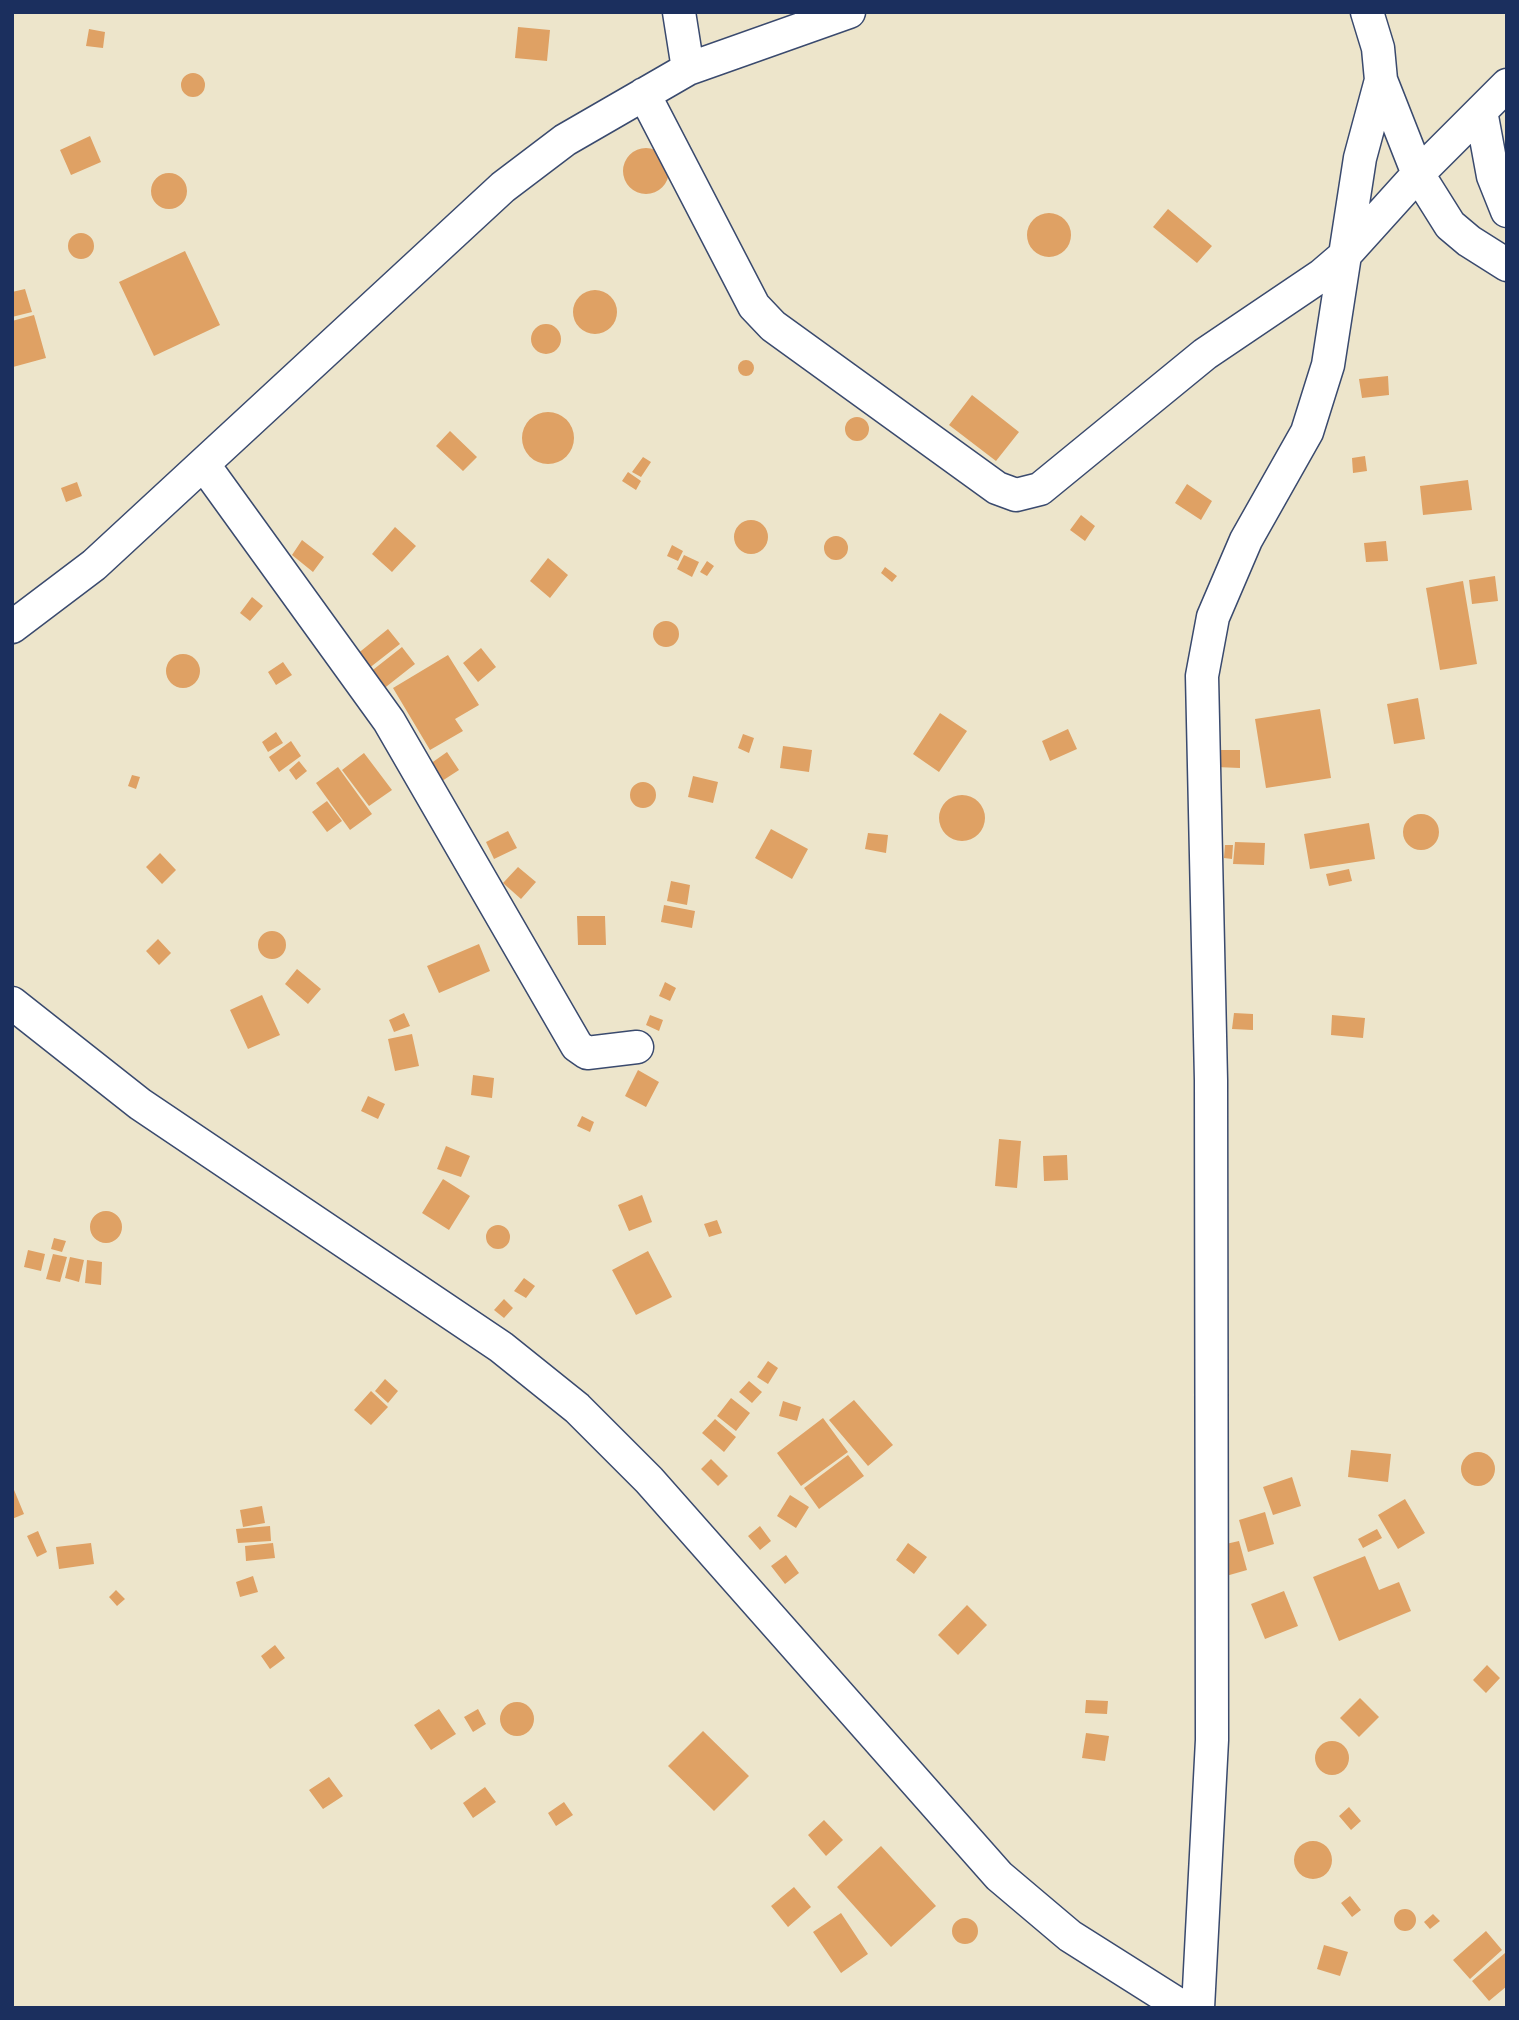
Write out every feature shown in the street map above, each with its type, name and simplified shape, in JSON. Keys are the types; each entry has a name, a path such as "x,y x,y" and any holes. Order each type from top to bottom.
{"street":[{"path":"679,12 688,69"},
{"path":"12,626 94,565 503,187 565,140 688,69 849,12"},
{"path":"1367,12 1378,48 1381,80 1418,174 1450,225 1469,241 1507,265"},
{"path":"1198,2008 1212,1740 1212,1080 1202,676 1213,617 1246,540 1307,432 1328,365 1360,158 1381,80"},
{"path":"644,94 754,306 773,326 997,488 1016,495 1040,489 1205,354 1322,275 1343,257 1418,174 1507,85"},
{"path":"1481,111 1493,176 1507,211"},
{"path":"204,465 389,721 577,1046 587,1053 637,1047"},
{"path":"12,1003 140,1104 501,1348 577,1408 649,1480 999,1876 1070,1936 1184,2008"}],"building":[{"path":"518,27 550,30 547,61 515,58"},
{"path":"89,29 105,32 103,48 86,46"},
{"path":"193,73 201,77 205,85 201,93 193,97 185,93 181,85 185,77"},
{"path":"90,136 101,162 71,175 60,150"},
{"path":"646,148 655,149 662,155 668,162 668,180 662,187 655,193 646,194 637,193 630,187 624,180 623,171 624,162 630,155 637,149"},
{"path":"169,173 181,179 187,191 181,203 169,209 157,203 151,191 157,179"},
{"path":"1168,209 1212,246 1197,263 1153,227"},
{"path":"1049,213 1064,220 1071,235 1064,250 1049,257 1034,250 1027,235 1034,220"},
{"path":"81,233 90,237 94,246 90,255 81,259 72,255 68,246 72,237"},
{"path":"185,251 220,325 154,356 119,282"},
{"path":"25,289 32,312 12,317 12,292"},
{"path":"595,290 611,296 617,312 611,328 595,334 579,328 573,312 579,296"},
{"path":"34,315 46,358 13,367 12,321"},
{"path":"546,324 557,328 561,339 557,350 546,354 535,350 531,339 535,328"},
{"path":"746,360 752,362 752,374 746,376 740,374 738,368 740,362"},
{"path":"1388,376 1389,395 1362,398 1359,379"},
{"path":"972,395 1019,432 996,461 949,425"},
{"path":"548,412 567,419 574,438 567,457 548,464 529,457 522,438 529,419"},
{"path":"857,417 866,420 869,429 866,438 857,441 848,438 845,429 848,420"},
{"path":"450,431 477,457 463,471 436,446"},
{"path":"1365,456 1367,471 1353,473 1352,458"},
{"path":"643,457 651,462 641,477 632,472"},
{"path":"628,472 641,481 636,490 622,481"},
{"path":"1468,480 1472,510 1423,515 1420,486"},
{"path":"77,482 82,496 66,502 61,488"},
{"path":"1187,484 1212,501 1201,520 1175,503"},
{"path":"1081,515 1095,526 1085,541 1070,530"},
{"path":"751,520 763,525 768,537 763,549 751,554 739,549 734,537 739,525"},
{"path":"395,527 416,546 392,572 372,554"},
{"path":"831,536 841,536 848,543 848,553 841,560 831,560 824,553 824,543"},
{"path":"302,540 324,557 313,572 292,555"},
{"path":"1386,541 1388,561 1366,562 1364,543"},
{"path":"672,545 683,551 678,561 667,556"},
{"path":"684,555 699,562 692,577 677,569"},
{"path":"548,558 568,575 550,598 530,581"},
{"path":"707,561 714,566 707,576 700,572"},
{"path":"885,567 897,576 892,582 881,573"},
{"path":"1495,576 1498,601 1472,604 1469,580"},
{"path":"1463,581 1477,664 1440,670 1426,588"},
{"path":"252,597 263,606 250,621 240,613"},
{"path":"666,621 675,625 679,634 675,643 666,647 657,643 653,634 657,625"},
{"path":"388,629 400,644 368,669 356,655"},
{"path":"402,647 415,664 382,690 369,673"},
{"path":"481,648 496,667 478,682 463,663"},
{"path":"183,654 195,659 200,671 195,683 183,688 171,683 166,671 171,659"},
{"path":"448,655 479,705 455,719 463,731 430,750 393,688"},
{"path":"283,662 292,675 276,685 268,672"},
{"path":"1418,698 1425,739 1394,744 1387,704"},
{"path":"1320,709 1331,778 1266,788 1255,719"},
{"path":"940,713 967,731 939,772 913,754"},
{"path":"1068,729 1077,749 1050,761 1042,741"},
{"path":"276,732 283,743 268,752 262,742"},
{"path":"743,734 754,738 749,753 738,748"},
{"path":"291,741 301,756 279,772 269,757"},
{"path":"783,746 812,750 809,772 780,768"},
{"path":"1217,750 1240,750 1240,768 1216,767"},
{"path":"447,752 459,770 442,781 430,764"},
{"path":"364,753 392,790 369,806 342,770"},
{"path":"299,761 307,771 296,780 289,770"},
{"path":"338,767 372,814 350,830 316,783"},
{"path":"132,775 140,777 136,789 128,786"},
{"path":"693,776 718,782 713,803 688,797"},
{"path":"643,782 652,786 656,795 652,804 643,808 634,804 630,795 634,786"},
{"path":"962,795 978,802 985,818 978,834 962,841 946,834 939,818 946,802"},
{"path":"327,801 342,821 327,832 312,812"},
{"path":"1421,814 1434,819 1439,832 1434,845 1421,850 1408,845 1403,832 1408,819"},
{"path":"1369,823 1375,859 1310,869 1304,834"},
{"path":"771,829 808,849 792,879 755,858"},
{"path":"508,831 517,848 494,859 486,842"},
{"path":"868,833 888,835 886,853 865,849"},
{"path":"1235,842 1265,843 1264,865 1233,864"},
{"path":"1225,845 1233,845 1232,859 1224,858"},
{"path":"160,853 176,870 162,884 146,867"},
{"path":"518,867 536,882 521,899 503,883"},
{"path":"1349,869 1352,881 1329,886 1326,874"},
{"path":"671,881 690,885 687,905 667,901"},
{"path":"664,905 695,911 692,928 661,922"},
{"path":"577,916 605,916 606,945 578,945"},
{"path":"272,931 282,935 286,945 282,955 272,959 262,955 258,945 262,935"},
{"path":"158,939 171,953 159,965 146,951"},
{"path":"479,944 490,971 439,993 427,966"},
{"path":"297,969 321,989 308,1004 285,984"},
{"path":"665,982 676,988 670,1001 659,996"},
{"path":"262,995 280,1035 248,1049 230,1010"},
{"path":"404,1013 410,1026 394,1032 389,1020"},
{"path":"1234,1013 1253,1014 1253,1030 1232,1029"},
{"path":"650,1015 663,1020 659,1031 646,1025"},
{"path":"1332,1015 1365,1018 1363,1038 1331,1035"},
{"path":"412,1034 419,1066 395,1071 388,1039"},
{"path":"638,1070 659,1082 646,1107 625,1096"},
{"path":"473,1075 494,1078 492,1098 471,1095"},
{"path":"368,1096 385,1104 378,1119 361,1111"},
{"path":"582,1116 594,1122 590,1132 577,1126"},
{"path":"999,1139 1021,1141 1017,1188 995,1186"},
{"path":"446,1146 470,1156 461,1177 437,1169"},
{"path":"1067,1155 1068,1180 1044,1181 1043,1156"},
{"path":"443,1179 470,1196 449,1230 422,1213"},
{"path":"642,1195 652,1222 629,1231 618,1205"},
{"path":"106,1211 117,1216 122,1227 117,1238 106,1243 95,1238 90,1227 95,1216"},
{"path":"717,1220 722,1233 709,1237 704,1224"},
{"path":"498,1225 507,1228 510,1237 507,1246 498,1249 489,1246 486,1237 489,1228"},
{"path":"54,1238 66,1241 62,1252 51,1249"},
{"path":"28,1250 45,1254 41,1271 24,1267"},
{"path":"648,1251 672,1297 636,1315 612,1270"},
{"path":"53,1254 67,1257 60,1282 46,1279"},
{"path":"70,1257 84,1260 79,1282 65,1278"},
{"path":"87,1260 102,1262 101,1285 85,1283"},
{"path":"524,1278 535,1286 526,1298 514,1291"},
{"path":"504,1299 513,1308 504,1318 494,1310"},
{"path":"768,1361 778,1368 768,1384 757,1377"},
{"path":"385,1379 398,1391 388,1403 375,1391"},
{"path":"749,1381 762,1392 752,1403 739,1392"},
{"path":"371,1391 388,1407 371,1425 354,1410"},
{"path":"731,1398 750,1413 736,1431 717,1416"},
{"path":"854,1400 893,1445 868,1466 829,1420"},
{"path":"783,1401 801,1407 797,1421 779,1416"},
{"path":"823,1418 848,1452 801,1486 777,1453"},
{"path":"715,1419 736,1437 724,1452 702,1433"},
{"path":"1351,1450 1391,1454 1388,1482 1348,1477"},
{"path":"1478,1452 1490,1457 1495,1469 1490,1481 1478,1486 1466,1481 1461,1469 1466,1457"},
{"path":"848,1455 864,1476 819,1509 804,1488"},
{"path":"711,1459 728,1476 718,1486 701,1469"},
{"path":"1292,1477 1301,1506 1273,1515 1263,1487"},
{"path":"12,1485 24,1514 12,1519"},
{"path":"790,1495 809,1507 796,1528 777,1516"},
{"path":"1405,1499 1425,1533 1398,1549 1378,1515"},
{"path":"262,1506 265,1523 243,1527 240,1510"},
{"path":"1265,1512 1274,1544 1248,1552 1239,1520"},
{"path":"270,1526 271,1541 238,1543 236,1529"},
{"path":"760,1526 771,1541 760,1550 748,1536"},
{"path":"1377,1529 1382,1538 1363,1548 1358,1539"},
{"path":"38,1531 47,1552 37,1557 27,1536"},
{"path":"1239,1541 1247,1570 1226,1576 1217,1546"},
{"path":"91,1543 94,1564 59,1569 56,1547"},
{"path":"273,1543 275,1558 246,1561 245,1546"},
{"path":"908,1543 927,1557 914,1574 896,1560"},
{"path":"786,1555 799,1573 785,1584 771,1566"},
{"path":"1365,1556 1379,1590 1399,1582 1411,1611 1339,1641 1313,1577"},
{"path":"253,1576 258,1592 240,1597 236,1582"},
{"path":"116,1590 125,1599 117,1606 109,1597"},
{"path":"1284,1591 1298,1626 1265,1639 1251,1604"},
{"path":"967,1605 987,1625 958,1655 938,1635"},
{"path":"275,1645 285,1658 270,1669 261,1656"},
{"path":"1487,1665 1500,1678 1486,1693 1473,1680"},
{"path":"1360,1698 1379,1717 1359,1737 1340,1718"},
{"path":"1086,1700 1108,1701 1107,1714 1085,1713"},
{"path":"517,1702 529,1707 534,1719 529,1731 517,1736 505,1731 500,1719 505,1707"},
{"path":"439,1709 456,1734 431,1750 414,1725"},
{"path":"478,1709 486,1724 473,1732 464,1717"},
{"path":"703,1731 749,1776 714,1811 668,1766"},
{"path":"1086,1733 1109,1736 1105,1761 1082,1758"},
{"path":"1332,1741 1344,1746 1349,1758 1344,1770 1332,1775 1320,1770 1315,1758 1320,1746"},
{"path":"329,1777 343,1796 323,1809 309,1790"},
{"path":"485,1787 496,1802 473,1818 463,1803"},
{"path":"564,1802 573,1815 556,1826 548,1813"},
{"path":"1349,1807 1361,1821 1351,1830 1339,1816"},
{"path":"824,1820 843,1840 826,1856 808,1835"},
{"path":"1313,1841 1327,1846 1332,1860 1327,1874 1313,1879 1299,1874 1294,1860 1299,1846"},
{"path":"881,1846 936,1906 891,1947 837,1887"},
{"path":"794,1887 811,1907 788,1927 771,1906"},
{"path":"1350,1896 1361,1910 1352,1917 1341,1903"},
{"path":"1401,1909 1409,1909 1416,1916 1416,1924 1409,1931 1401,1931 1394,1924 1394,1916"},
{"path":"841,1913 868,1954 841,1973 813,1932"},
{"path":"1433,1914 1440,1921 1430,1929 1424,1922"},
{"path":"965,1918 974,1922 978,1931 974,1940 965,1944 956,1940 952,1931 956,1922"},
{"path":"1486,1931 1502,1950 1470,1979 1453,1960"},
{"path":"1324,1945 1348,1952 1340,1976 1317,1969"},
{"path":"1505,1953 1507,1986 1489,2001 1472,1981"}]}
